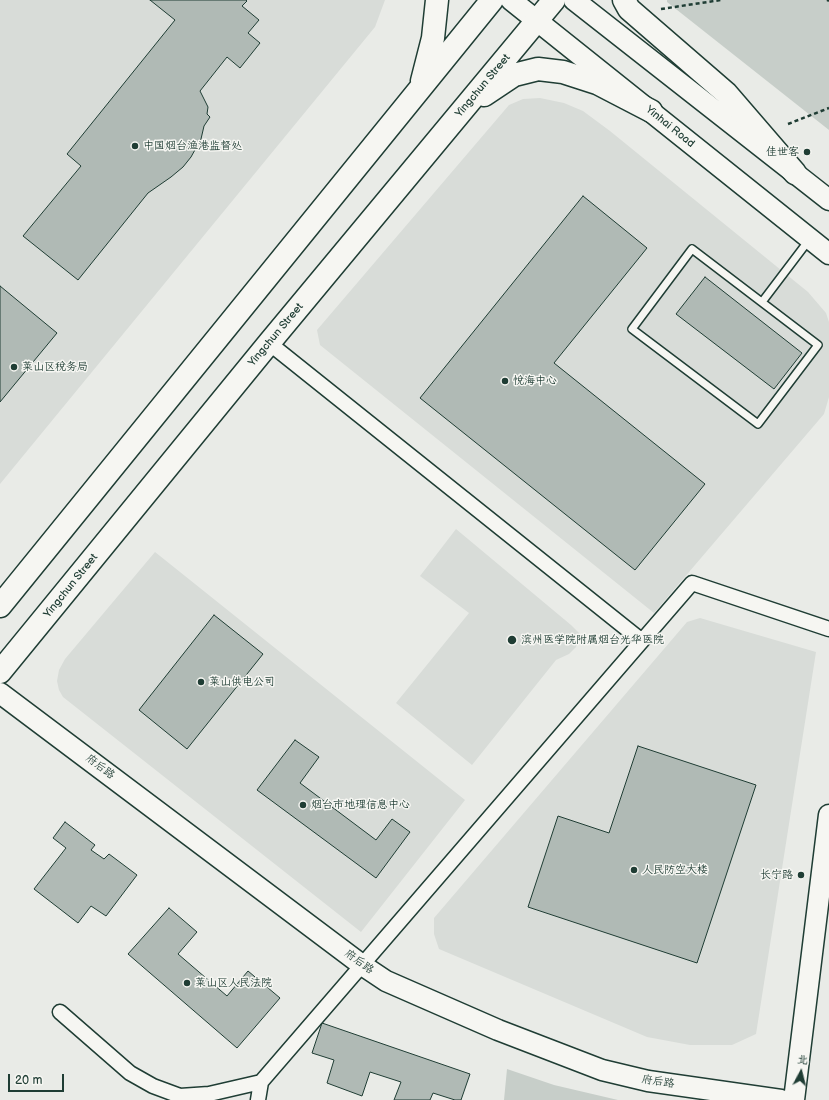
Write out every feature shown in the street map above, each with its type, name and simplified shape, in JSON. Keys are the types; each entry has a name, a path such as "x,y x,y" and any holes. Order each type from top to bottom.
{"main road":[{"path":"421,88 433,38 437,0"},
{"path":"0,606 492,0"},
{"name":"Yingchun Street","path":"0,672 269,343 554,0"},
{"path":"624,0 629,9 726,93 795,173"},
{"path":"463,109 514,76 538,69 563,72 597,83 651,112"}],"street":[{"name":"Yinhai Road","path":"511,0 538,20 821,249"},
{"path":"574,0 829,200"},
{"path":"269,343 642,641"},
{"path":"258,1100 261,1082 692,583 829,629"},
{"name":"府后路","path":"0,693 386,981 498,1030 602,1070 648,1081 781,1100"},
{"path":"794,1100 829,815"},
{"path":"60,1012 130,1073 153,1086 180,1096 209,1094 261,1082"}],"lane":[{"path":"762,302 821,249"},
{"path":"692,250 762,302 818,345 758,424 632,329 692,250"}],"path":[{"path":"659,9 721,0"},
{"path":"788,124 829,108"}],"shaded area":[{"path":"0,0 385,0 375,27 0,484"},
{"path":"667,0 829,0 829,130 667,2"},
{"path":"540,98 564,103 583,111 610,131 808,292 826,313 829,322 829,397 824,414 654,613 320,345 317,330 509,105 523,99"},
{"name":"滨州医学院附属烟台光华医院","path":"456,529 579,633 576,647 569,654 556,660 472,765 396,703 469,613 420,576"},
{"path":"155,552 465,800 361,932 63,697 59,690 57,681 59,670 65,659"},
{"path":"700,618 816,652 756,1034 732,1045 690,1045 647,1037 439,949 434,934 434,918 687,622"},
{"path":"507,1069 554,1085 618,1100 504,1100"}],"building":[{"name":"中国烟台渔港监督处","path":"150,0 246,0 247,1 242,6 259,20 248,33 260,43 240,68 227,57 200,91 208,107 207,114 210,117 204,126 201,139 191,157 183,167 148,193 78,280 23,236 81,166 67,154 175,20"},
{"name":"悦海中心","path":"583,196 647,248 554,363 705,484 635,570 420,398"},
{"path":"705,277 802,353 774,389 676,314"},
{"name":"莱山区税务局","path":"0,286 57,333 0,402"},
{"name":"莱山供电公司","path":"214,615 263,654 187,749 139,710"},
{"name":"烟台市地理信息中心","path":"295,740 319,757 300,783 376,840 392,819 410,832 376,878 257,790"},
{"name":"人民防空大楼","path":"638,746 756,785 697,963 528,907 558,816 609,833"},
{"path":"65,822 95,845 91,850 104,859 109,854 137,875 106,916 91,906 78,923 34,889 66,848 53,838"},
{"name":"莱山区人民法院","path":"169,908 197,932 178,954 227,996 248,971 280,998 237,1048 128,954"},
{"path":"322,1023 470,1074 461,1100 455,1100 433,1093 430,1100 394,1100 401,1082 370,1072 362,1096 327,1083 334,1060 312,1053"}],"place":[{"name":"中国烟台渔港监督处","path":"135,146"},
{"name":"佳世客","path":"807,152"},
{"name":"莱山区税务局","path":"14,367"},
{"name":"悦海中心","path":"505,381"},
{"name":"滨州医学院附属烟台光华医院","path":"512,640"},
{"name":"莱山供电公司","path":"201,682"},
{"name":"烟台市地理信息中心","path":"303,805"},
{"name":"人民防空大楼","path":"634,870"},
{"name":"长宁路","path":"801,875"},
{"name":"莱山区人民法院","path":"187,983"}]}
